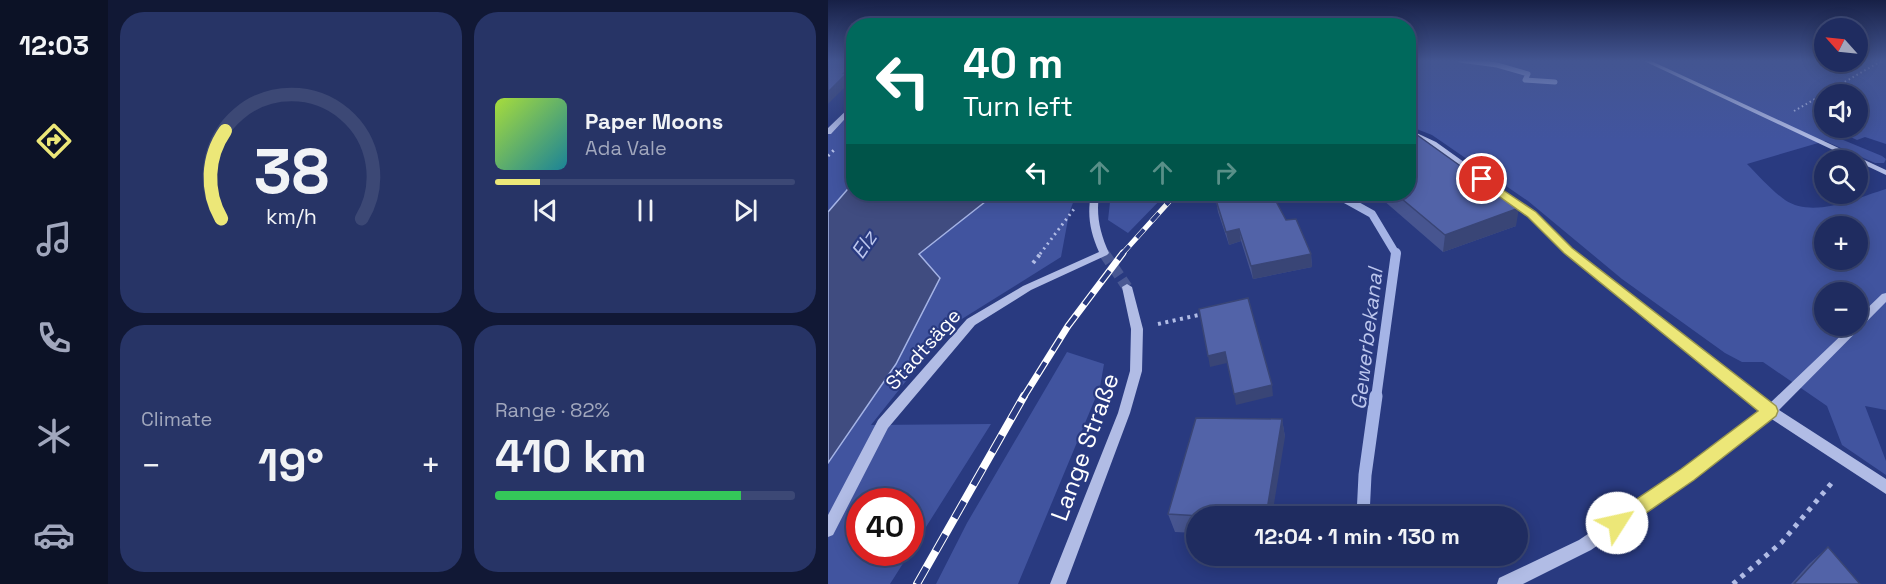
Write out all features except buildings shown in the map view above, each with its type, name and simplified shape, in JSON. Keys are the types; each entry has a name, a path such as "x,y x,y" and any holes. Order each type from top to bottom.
{"street":[{"path":"1703,87 1886,173"},
{"path":"828,132 846,113"},
{"path":"1416,135 1433,144 1532,214 1568,251 1770,411 1886,487"},
{"name":"Stadtsäge","path":"828,530 883,424 970,322 1028,288 1104,253 1094,232 1091,214 1094,201"},
{"name":"Lange Straße","path":"1058,584 1124,413 1136,371 1137,329 1127,286"},
{"path":"1868,314 1886,296"},
{"path":"1505,584 1586,545 1688,475 1770,411 1846,336"}],"path":[{"path":"1791,113 1836,87"},
{"path":"1030,266 1068,214 1086,201"},
{"path":"1171,322 1212,312"},
{"path":"1733,584 1782,542 1849,463"}],"shaded area":[{"path":"1416,87 1814,87 1814,138 1838,138 1867,150 1845,150 1825,141 1747,164 1785,200 1809,208 1838,204 1868,204 1868,195 1886,189 1886,410 1865,406 1886,461 1886,475 1842,445 1827,406 1763,362 1742,362 1725,353 1622,279 1528,201 1432,135 1416,129"},
{"path":"1868,87 1886,87 1886,144 1868,138"},
{"path":"846,113 846,191 828,212 828,132"},
{"path":"1868,150 1886,159 1884,163 1868,160"},
{"path":"964,201 1074,201 1061,257 949,327 871,425 991,424 924,530 924,488 846,488 846,566 901,566 890,584 828,584 828,463 896,364 940,278 905,256"},
{"path":"1159,201 1128,233 1108,220 1110,202"},
{"path":"1067,352 1104,364 1100,387 1018,584 936,584 967,523"}],"water":[{"name":"Elz","path":"846,191 846,201 986,201 919,254 940,278 896,364 828,463 828,212"}],"waterway":[{"name":"Gewerbekanal","path":"1349,201 1372,214 1396,254"},
{"name":"Gewerbekanal","path":"1376,398 1396,254"},
{"name":"Gewerbekanal","path":"1363,506 1365,475 1376,396"}],"tunnel":[{"path":"1104,253 1127,287"}],"railway":[{"path":"1122,254 1170,201"},
{"path":"1023,398 1068,326 1123,253"},
{"path":"917,584 1024,396"}],"route":[{"path":"1482,179 1532,214 1568,251 1770,411 1688,475 1617,523"}]}
